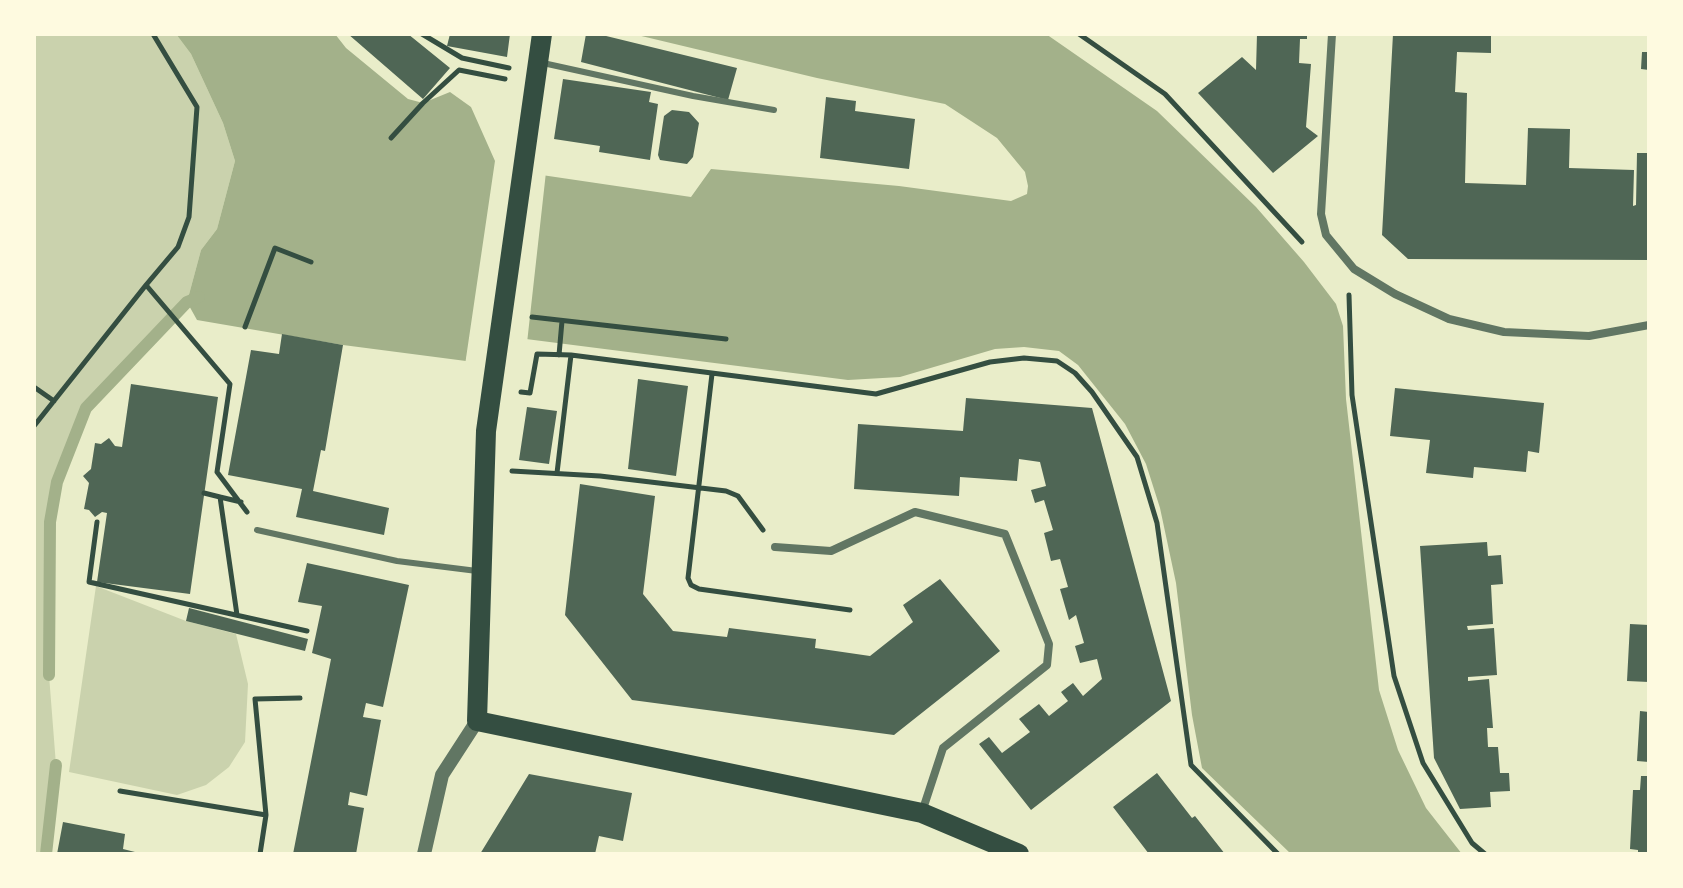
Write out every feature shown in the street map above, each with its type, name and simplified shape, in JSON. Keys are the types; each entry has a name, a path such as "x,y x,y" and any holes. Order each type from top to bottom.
{"main road":[{"path":"542,34 486,431 477,721 922,813 1019,854"}],"street":[{"path":"1332,34 1321,214 1326,235 1354,269 1395,294 1449,319 1504,332 1589,336 1649,325"},
{"path":"775,547 831,551 915,512 1005,534 1049,644 1047,665 943,748 922,813"},
{"path":"424,854 442,775 477,721"}],"lane":[{"path":"538,62 774,110"},
{"path":"257,530 397,561 481,572"}],"path":[{"path":"34,426 178,247 189,217 197,107 153,34"},
{"path":"422,34 462,58 503,67"},
{"path":"1079,34 1165,94 1305,245"},
{"path":"391,138 459,70 497,78"},
{"path":"245,327 275,248 311,262"},
{"path":"146,285 230,384 217,472 242,502 257,530"},
{"path":"1340,285 1349,295 1354,410 1394,676 1423,763 1472,843 1485,854"},
{"path":"531,317 726,339"},
{"path":"559,355 562,321"},
{"path":"520,392 530,393 537,354 571,355 876,394 990,362 1024,358 1057,361 1075,373 1092,392 1137,457 1157,523 1191,765 1278,854"},
{"path":"557,473 571,355"},
{"path":"712,374 688,578 691,585 699,589 850,610"},
{"path":"34,387 54,401"},
{"path":"511,470 726,491 738,496 775,547"},
{"path":"204,493 242,502"},
{"path":"220,497 237,615"},
{"path":"97,522 89,582 307,631"},
{"path":"260,854 266,815 255,699 300,698"},
{"path":"120,791 266,815"}],"shaded area":[{"path":"34,34 176,34 191,54 223,123 235,161 217,229 201,250 187,302 86,408 57,482 50,522 49,624 49,675 56,765 46,854 34,854"},
{"path":"176,34 335,34 346,48 408,99 423,103 450,92 471,107 495,161 495,168 691,197 711,169 899,186 1011,201 1027,194 1025,172 997,138 945,104 817,78 633,34 1046,34 1157,111 1256,207 1336,304 1343,326 1346,399 1379,690 1398,750 1426,808 1462,854 1291,854 1202,768 1192,715 1176,583 1160,508 1146,464 1125,424 1078,365 1059,351 1024,347 995,349 900,377 848,380 471,332 466,361 343,345 197,320 187,302 201,250 217,229 235,161 223,123 191,54"},
{"path":"96,586 186,621 236,634 248,684 245,742 229,767 206,785 177,795 69,772"}],"pier":[{"path":"496,154 499,165 546,172 527,343 474,336 470,362 465,365"}],"building":[{"path":"348,34 408,34 450,68 423,99"},
{"path":"450,34 510,34 507,57 447,46"},
{"path":"586,34 598,34 737,68 728,100 581,62"},
{"path":"1257,34 1307,34 1307,39 1300,39 1299,63 1311,64 1306,127 1318,136 1273,173 1198,93 1242,57 1256,70"},
{"path":"1393,34 1491,34 1491,53 1457,52 1455,92 1467,93 1465,183 1526,185 1528,128 1570,129 1569,168 1634,170 1633,206 1636,205 1637,153 1649,153 1649,260 1408,259 1382,235"},
{"path":"1642,52 1649,52 1649,70 1641,69"},
{"path":"563,79 651,92 649,102 658,104 650,160 599,152 600,146 554,139"},
{"path":"826,97 856,101 855,111 915,119 909,169 820,158"},
{"path":"672,110 689,112 699,123 693,157 687,164 660,160 658,155 664,116"},
{"path":"282,334 343,345 325,451 321,450 313,491 389,508 384,535 296,517 302,489 228,475 251,350 279,354"},
{"path":"638,379 688,386 676,476 628,469"},
{"path":"131,384 218,397 190,594 97,582 107,513 102,512 95,517 84,509 89,483 83,476 91,469 95,443 101,444 109,438 115,446 122,447"},
{"path":"1395,388 1544,403 1539,453 1528,451 1526,472 1474,467 1473,478 1426,473 1430,440 1390,436"},
{"path":"966,398 1092,408 1171,701 1031,810 979,744 989,737 1002,753 1030,732 1019,719 1039,704 1049,716 1068,701 1061,692 1073,683 1083,696 1102,679 1097,659 1080,663 1075,646 1084,643 1076,615 1069,620 1060,589 1068,587 1060,559 1051,561 1044,533 1053,530 1044,500 1035,503 1031,490 1046,486 1040,462 1019,459 1017,481 960,477 959,496 854,489 858,424 963,431"},
{"path":"527,407 557,411 549,464 519,460"},
{"path":"580,484 655,496 643,594 673,631 727,637 729,628 816,639 815,648 870,656 913,622 903,605 940,579 1000,651 894,735 632,700 565,615"},
{"path":"1487,542 1488,556 1501,555 1503,584 1491,585 1493,624 1467,626 1468,630 1494,628 1497,675 1468,677 1468,681 1489,679 1493,728 1487,728 1488,747 1498,747 1500,773 1509,773 1510,791 1490,792 1491,807 1460,809 1434,758 1420,546"},
{"path":"307,563 409,585 383,707 366,703 363,717 381,720 367,796 350,792 348,805 364,808 356,854 293,854 331,659 312,653 322,606 298,602"},
{"path":"189,608 308,639 305,651 186,621"},
{"path":"1630,624 1649,625 1649,682 1627,681"},
{"path":"1640,711 1649,712 1649,762 1637,761"},
{"path":"1157,773 1225,854 1149,854 1113,807"},
{"path":"529,774 632,793 623,841 599,836 595,854 480,854"},
{"path":"1641,776 1649,776 1649,854 1638,854 1638,850 1630,849 1633,790 1640,790"},
{"path":"63,822 125,834 123,849 143,854 57,854"}],"waterway":[{"path":"49,675 50,522 57,482 86,408 187,302 199,297"},
{"path":"46,854 56,765"}]}
